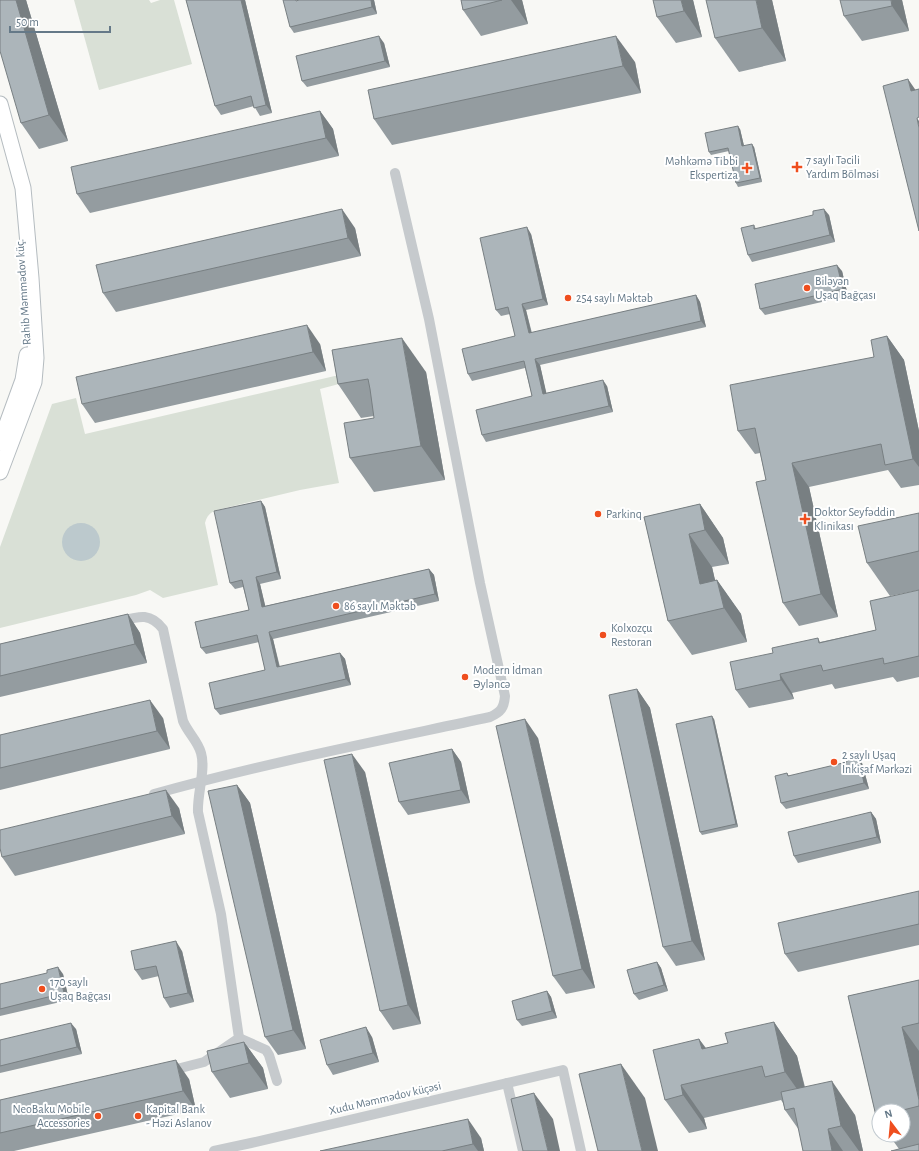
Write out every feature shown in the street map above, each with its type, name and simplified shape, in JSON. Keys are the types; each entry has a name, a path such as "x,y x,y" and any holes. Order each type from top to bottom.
{"main road":[{"path":"0,104 15,175"},
{"name":"Rahib Məmmədov küç.","path":"0,139 15,175 14,189 29,381 0,443"},
{"path":"0,472 29,381"}],"street":[{"path":"146,796 200,781 323,752 490,717 502,709 505,696 480,584 429,319 395,173"},
{"path":"108,624 139,616 153,619 163,629 183,721 187,730 197,743 202,755 198,812 221,914 239,1038"},
{"path":"158,1073 204,1062 239,1038"},
{"path":"239,1038 266,1050 277,1081"},
{"name":"Xudu Məmmədov küçəsi","path":"214,1151 251,1147 563,1070 582,1151"},
{"path":"507,1083 523,1151"}],"shaded area":[{"path":"74,0 149,0 151,3 160,0 174,0 192,64 99,90"},
{"path":"339,375 339,384 320,389 339,483 300,490 217,510 211,513 205,523 218,585 163,598 150,590 136,595 0,628 0,547 52,404 76,398 85,434"},
{"path":"77,523 85,523 92,526 97,531 100,542 97,553 92,558 85,561 77,561 70,558 65,553 62,546 62,538 65,531 70,526"}],"building":[{"path":"0,0 16,0 49,115 21,123 0,51"},
{"path":"186,0 241,0 266,105 254,108 251,96 215,106"},
{"path":"283,0 371,0 372,7 290,27"},
{"path":"461,0 502,0 463,10"},
{"path":"653,0 681,0 684,11 657,17"},
{"path":"706,0 756,0 762,28 715,38"},
{"path":"840,0 891,0 892,6 844,16"},
{"path":"379,36 385,61 302,81 296,56"},
{"path":"616,36 623,66 374,119 368,90"},
{"path":"908,79 911,91 919,89 919,117 917,118 919,128 919,231 883,86"},
{"path":"320,111 326,138 77,194 71,167"},
{"name":"Məhkəmə Tibbi Ekspertiza","path":"738,126 742,146 752,144 760,178 736,183 728,148 709,152 705,133"},
{"path":"342,209 348,238 103,293 96,265"},
{"path":"824,209 830,235 748,255 741,228 754,225 754,229 813,215 813,211"},
{"path":"527,227 543,299 522,304 529,333 696,295 701,321 535,359 543,394 603,380 609,406 482,435 476,410 532,396 524,361 468,374 462,349 515,336 508,307 496,310 480,238"},
{"path":"837,265 843,289 760,309 755,284"},
{"path":"307,325 313,352 82,404 76,377"},
{"path":"887,336 913,459 885,465 881,444 792,463 821,594 783,603 756,482 766,480 755,428 738,431 730,385 874,357 871,340"},
{"path":"402,338 421,446 350,458 344,423 374,418 370,389 368,379 338,384 332,350"},
{"path":"261,501 277,572 256,577 262,607 429,569 435,594 269,632 277,667 340,653 346,679 215,709 209,683 265,670 257,635 201,648 195,622 249,610 242,580 230,583 214,511"},
{"path":"700,504 705,530 689,534 700,584 717,580 724,608 668,621 644,517"},
{"path":"919,513 919,551 867,563 858,526"},
{"path":"919,590 919,656 884,664 883,658 823,671 821,665 780,674 781,680 736,690 730,662 773,653 772,648 818,638 819,643 876,630 870,601"},
{"path":"128,614 135,644 0,676 0,644"},
{"path":"637,689 692,941 663,947 609,695"},
{"path":"150,700 157,731 0,768 0,735"},
{"path":"712,716 736,824 700,832 676,724"},
{"path":"525,719 582,969 553,976 496,726"},
{"path":"452,749 461,790 399,802 389,763"},
{"path":"352,754 408,1005 380,1011 324,760"},
{"path":"858,756 864,783 781,803 775,776 787,773 788,776 847,762 846,759"},
{"path":"237,785 293,1030 265,1037 208,791"},
{"path":"166,790 172,816 2,857 0,848 0,830"},
{"path":"871,812 877,837 794,856 788,832"},
{"path":"919,891 919,924 785,954 778,923"},
{"path":"176,941 188,993 164,998 156,966 135,970 131,951"},
{"path":"657,962 664,985 634,994 627,970"},
{"path":"58,967 64,993 0,1009 0,984 47,973 47,970"},
{"path":"919,980 919,1023 902,1027 919,1100 919,1106 911,1108 911,1103 873,1103 848,996"},
{"path":"547,991 552,1011 517,1020 512,1001"},
{"path":"774,1022 785,1072 765,1077 762,1066 681,1085 683,1095 665,1100 653,1050 699,1039 702,1049 728,1043 725,1033"},
{"path":"71,1023 77,1047 0,1066 0,1040"},
{"path":"366,1027 373,1053 327,1065 320,1040"},
{"path":"244,1042 249,1063 212,1072 207,1051"},
{"path":"176,1060 183,1091 0,1133 0,1100"},
{"path":"621,1064 642,1151 598,1151 579,1074"},
{"path":"832,1081 841,1126 828,1129 832,1151 803,1151 794,1108 785,1110 781,1092"},
{"path":"534,1093 548,1151 523,1151 511,1099"},
{"path":"468,1119 473,1144 442,1151 320,1151"},
{"path":"919,1144 919,1151 891,1151"}],"place":[{"name":"7 saylı Təcili Yardım Bölməsi","path":"797,167"},
{"name":"Məhkəmə Tibbi Ekspertiza","path":"747,168"},
{"name":"Biləyən Uşaq Bağçası","path":"807,288"},
{"name":"254 saylı Məktəb","path":"568,298"},
{"name":"Parkinq","path":"598,514"},
{"name":"Doktor Seyfәddin Klinikası","path":"805,519"},
{"name":"86 saylı Məktəb","path":"336,606"},
{"name":"Kolxozçu Restoran","path":"603,635"},
{"name":"Modern İdman Əyləncə","path":"465,677"},
{"name":"2 saylı Uşaq İnkişaf Mərkəzi","path":"834,762"},
{"name":"170 saylı Uşaq Bağçası","path":"42,989"},
{"name":"NeoBaku Mobile Accessories","path":"98,1116"},
{"name":"Kapital Bank - Həzi Aslanov","path":"138,1116"}]}
